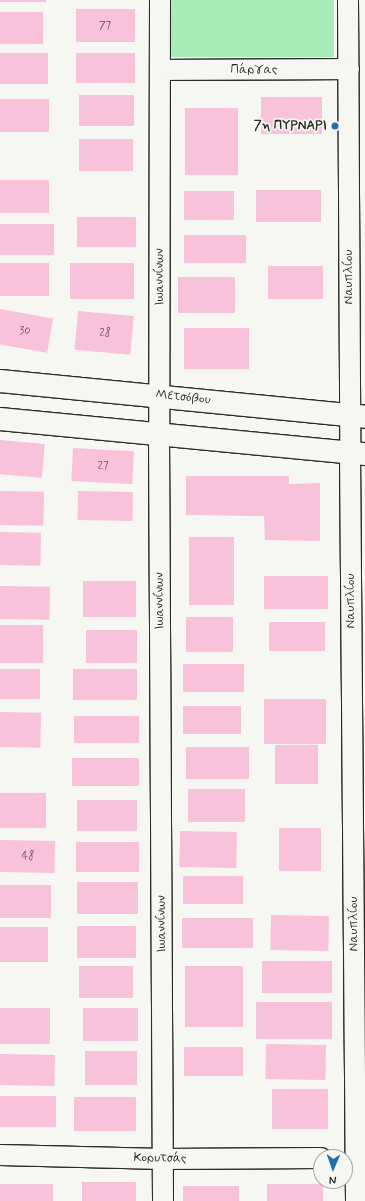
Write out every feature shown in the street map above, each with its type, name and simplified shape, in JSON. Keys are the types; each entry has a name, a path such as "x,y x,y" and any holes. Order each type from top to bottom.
{"street":[{"name":"Ιωαννίνων","path":"160,0 159,435 163,1201"},
{"name":"Ναυπλίου","path":"348,0 358,416 356,1201"},
{"name":"Πάργας","path":"160,70 349,69"},
{"name":"Μετσόβου","path":"0,381 160,395 358,416"},
{"path":"0,420 357,453"},
{"name":"Κορυτσάς","path":"0,1155 163,1159 313,1158"}],"green space":[{"path":"170,0 334,0 334,57 170,57"}],"building":[{"path":"0,0 46,0 46,2 0,2"},
{"path":"76,9 135,9 135,42 76,42"},
{"path":"0,12 43,12 43,44 0,44"},
{"path":"0,53 48,53 48,84 0,84"},
{"path":"76,53 135,53 135,83 76,83"},
{"path":"79,95 134,95 134,126 79,126"},
{"path":"261,97 322,97 322,134 261,134"},
{"path":"0,99 49,99 49,132 0,132"},
{"path":"185,108 238,108 238,175 185,175"},
{"path":"79,139 133,139 133,171 79,171"},
{"path":"0,180 49,180 49,213 0,213"},
{"path":"256,190 321,190 321,222 256,222"},
{"path":"184,191 234,191 234,220 184,220"},
{"path":"77,217 136,217 136,247 77,247"},
{"path":"0,224 54,224 54,255 0,255"},
{"path":"184,235 246,235 246,263 184,263"},
{"path":"0,263 49,263 49,296 0,296"},
{"path":"70,263 134,263 134,299 70,299"},
{"path":"268,266 323,266 323,299 268,299"},
{"path":"178,277 235,277 235,313 178,313"},
{"path":"0,309 53,318 47,353 0,345"},
{"path":"78,311 134,316 130,355 75,350"},
{"path":"184,328 249,328 249,369 184,369"},
{"path":"0,440 45,444 42,478 0,474"},
{"path":"73,448 134,451 132,484 71,481"},
{"path":"186,476 289,476 289,484 320,483 320,541 265,540 264,516 186,515"},
{"path":"0,491 44,492 43,526 0,525"},
{"path":"78,491 133,492 132,521 77,520"},
{"path":"0,532 41,533 40,566 0,565"},
{"path":"189,537 234,537 234,605 189,605"},
{"path":"264,576 328,576 328,609 264,609"},
{"path":"83,581 136,581 136,617 83,617"},
{"path":"0,586 50,587 49,620 0,619"},
{"path":"186,617 233,617 233,652 186,652"},
{"path":"269,622 325,622 325,651 269,651"},
{"path":"0,625 43,625 43,663 0,663"},
{"path":"86,630 137,630 137,663 86,663"},
{"path":"183,664 244,664 244,692 183,692"},
{"path":"0,669 40,669 40,699 0,699"},
{"path":"73,669 137,669 137,700 73,700"},
{"path":"264,699 326,699 326,744 264,744"},
{"path":"183,706 241,706 241,734 183,734"},
{"path":"0,712 41,713 40,748 0,747"},
{"path":"74,716 139,716 139,743 74,743"},
{"path":"275,745 318,745 318,784 275,784"},
{"path":"186,747 249,747 249,779 186,779"},
{"path":"72,758 139,758 139,786 72,786"},
{"path":"188,789 245,789 245,822 188,822"},
{"path":"0,793 46,793 46,828 0,828"},
{"path":"77,800 137,800 137,831 77,831"},
{"path":"279,828 321,828 321,871 279,871"},
{"path":"180,831 237,832 236,868 179,867"},
{"path":"0,840 55,841 54,873 0,872"},
{"path":"76,842 139,842 139,872 76,872"},
{"path":"183,876 243,876 243,904 183,904"},
{"path":"77,882 138,882 138,914 77,914"},
{"path":"0,885 51,885 51,918 0,918"},
{"path":"271,915 329,916 328,951 270,950"},
{"path":"182,918 253,918 253,948 182,948"},
{"path":"77,926 136,926 136,958 77,958"},
{"path":"0,927 48,927 48,962 0,962"},
{"path":"262,961 332,961 332,993 262,993"},
{"path":"79,966 133,966 133,998 79,998"},
{"path":"185,966 243,966 243,1027 185,1027"},
{"path":"256,1002 332,1002 332,1039 256,1039"},
{"path":"0,1008 50,1008 50,1044 0,1044"},
{"path":"83,1008 138,1008 138,1041 83,1041"},
{"path":"266,1044 326,1045 325,1080 265,1079"},
{"path":"184,1047 243,1047 243,1076 184,1076"},
{"path":"85,1051 137,1051 137,1085 85,1085"},
{"path":"0,1054 55,1055 54,1086 0,1085"},
{"path":"272,1089 328,1089 328,1129 272,1129"},
{"path":"0,1096 56,1096 56,1127 0,1127"},
{"path":"74,1097 136,1097 136,1131 74,1131"},
{"path":"82,1182 136,1182 136,1201 82,1201"},
{"path":"0,1184 53,1184 53,1201 0,1201"},
{"path":"267,1184 313,1184 313,1189 323,1189 323,1201 267,1201"},
{"path":"183,1186 239,1186 239,1201 183,1201"}],"place":[{"name":"7η ΠΥΡΝΑΡΙ","path":"335,126"}]}
